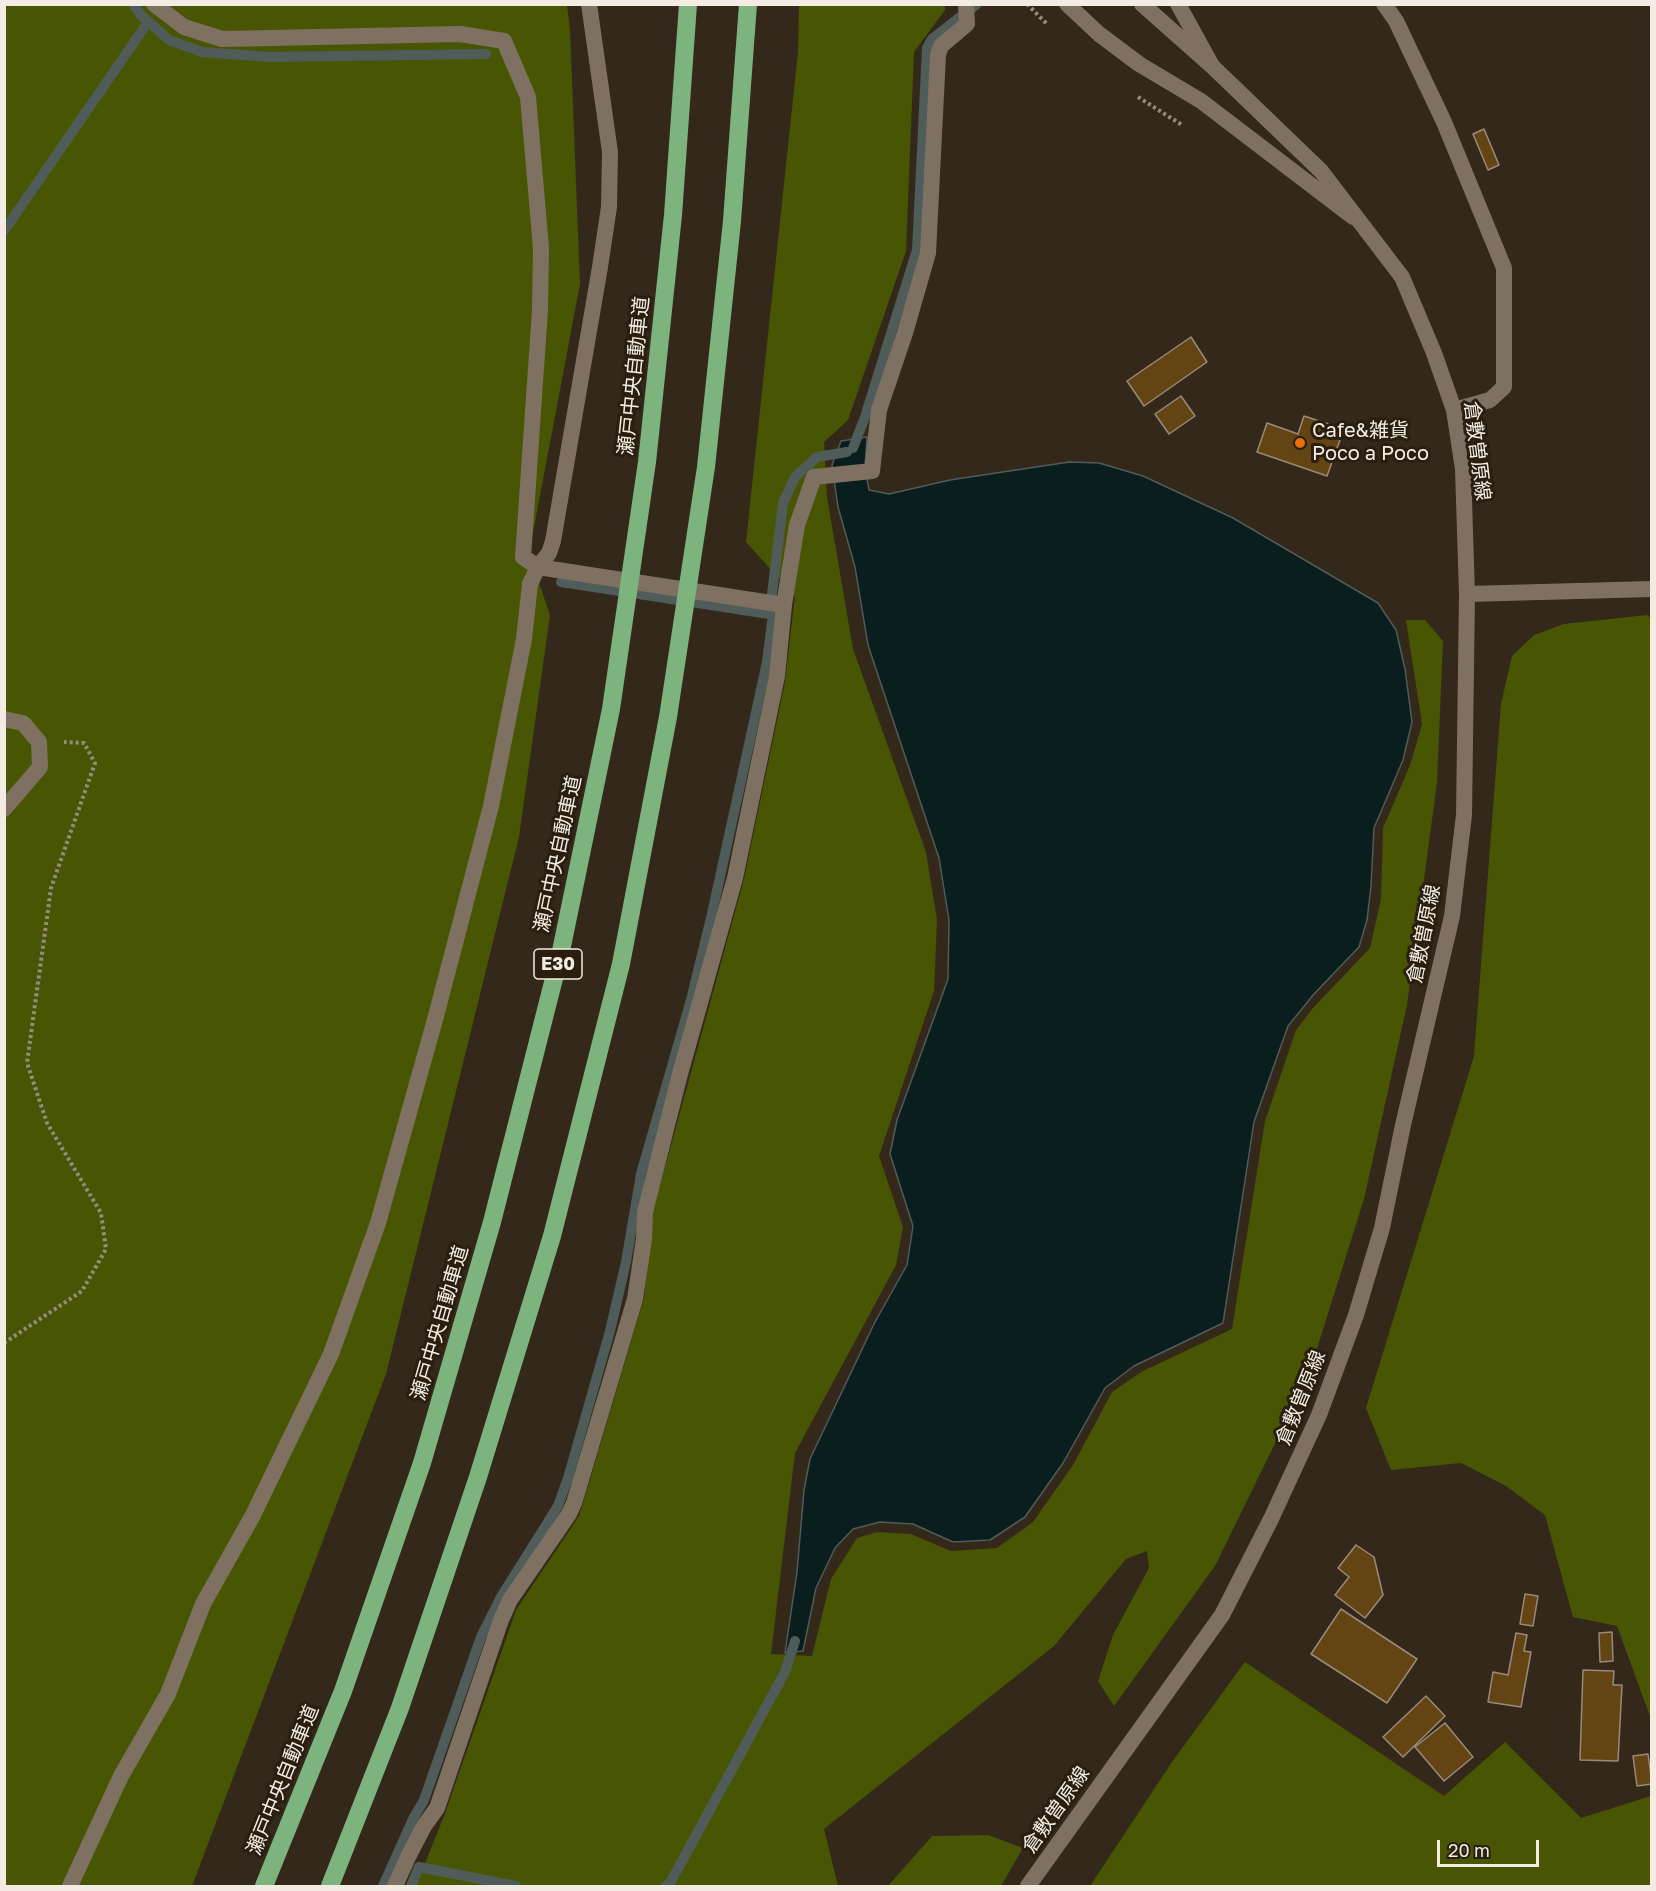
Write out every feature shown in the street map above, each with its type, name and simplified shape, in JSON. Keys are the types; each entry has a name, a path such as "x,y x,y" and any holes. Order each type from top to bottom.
{"highway":[{"name":"瀬戸中央自動車道","path":"264,1887 343,1691 422,1463 492,1222 561,951 611,709 648,462 673,215 688,4"},
{"path":"330,1887 400,1708 478,1477 552,1236 621,964 668,717 706,467 732,221 748,4"}],"street":[{"path":"154,4 184,27 222,39 460,34 504,42 528,97 541,248 540,310 523,557 538,567 784,605"},
{"path":"70,1887 121,1776 168,1694 203,1604 253,1515 331,1354 378,1222 439,1005 491,806 524,639 530,584 553,542 609,207 610,152 589,4"},
{"path":"1067,4 1138,64 1201,101 1361,223"},
{"name":"倉敷曽原線","path":"1028,1887 1222,1615 1271,1519 1319,1415 1356,1315 1382,1228 1452,916 1464,815 1467,594 1463,469 1454,410 1434,352 1402,277 1321,171 1213,67 1142,4"},
{"path":"1178,4 1213,67"},
{"path":"1384,4 1396,21 1444,122 1504,268 1504,387 1490,400 1454,410"},
{"path":"395,1887 413,1846 437,1808 501,1620 510,1600 569,1514 577,1491 635,1299 644,1239 645,1212 680,1074 735,878 777,676 784,605 797,525 814,477 872,471 879,410 905,333 928,253 938,55 941,46 967,24 967,11"},
{"path":"1467,594 1652,590"},
{"path":"4,719 23,723 39,742 40,767 4,809"}],"path":[{"path":"4,1343 82,1291 106,1249 101,1213 47,1123 27,1063 51,888 94,763 84,743 39,742"}],"green space":[{"path":"5,5 567,5 570,30 580,284 529,554 550,615 519,837 386,1374 192,1886 5,1886"},
{"path":"799,5 945,5 945,10 914,52 906,251 848,420 824,442 827,497 853,649 926,852 937,920 934,991 879,1156 903,1227 896,1265 795,1453 771,1654 812,1656 831,1579 857,1538 877,1532 911,1534 951,1551 997,1548 1033,1522 1073,1465 1112,1392 1143,1371 1232,1329 1265,1121 1296,1030 1313,1008 1370,948 1381,899 1383,828 1410,765 1422,724 1406,620 1425,620 1443,641 1437,783 1407,1005 1364,1199 1309,1374 1215,1566 1114,1706 1098,1681 1113,1635 1149,1568 1147,1551 1126,1559 1054,1646 824,1829 838,1886 416,1886 444,1816 516,1610 579,1516 644,1298 653,1211 744,879 785,682 795,596 746,542 798,52"},
{"path":"1647,615 1652,619 1651,1719 1617,1626 1573,1617 1545,1515 1506,1486 1461,1463 1391,1470 1366,1408 1474,1056 1501,704 1512,656 1534,635 1564,624"},
{"path":"1245,1662 1444,1796 1505,1742 1581,1818 1651,1796 1651,1886 1090,1886 1172,1762"},
{"path":"988,1835 1023,1848 1001,1886 888,1886 932,1836"}],"water":[{"path":"867,437 865,468 869,490 889,494 950,480 1069,462 1099,463 1143,476 1233,518 1378,603 1396,630 1405,669 1412,722 1403,760 1374,828 1367,920 1359,947 1314,994 1288,1026 1254,1122 1223,1323 1134,1366 1105,1388 1063,1463 1025,1517 990,1540 953,1542 913,1524 880,1522 853,1529 835,1548 816,1588 803,1651 785,1653 797,1572 804,1490 810,1459 875,1322 907,1265 913,1226 890,1154 897,1120 948,979 949,920 939,858 868,645 855,567 838,507 832,465 841,441"}],"building":[{"path":"1484,129 1499,165 1488,170 1473,134"},
{"path":"1191,337 1207,362 1144,406 1127,381"},
{"path":"1181,396 1195,416 1169,434 1155,414"},
{"name":"Cafe&雑貨 Poco a Poco","path":"1304,416 1344,429 1327,476 1257,452 1267,423 1298,434"},
{"path":"1356,1545 1374,1557 1383,1595 1365,1618 1335,1595 1349,1577 1338,1568"},
{"path":"1525,1594 1538,1596 1533,1626 1520,1624"},
{"path":"1341,1609 1417,1659 1387,1703 1311,1654"},
{"path":"1612,1632 1613,1661 1600,1662 1599,1633"},
{"path":"1516,1633 1527,1635 1524,1651 1531,1652 1521,1707 1488,1702 1493,1672 1508,1675"},
{"path":"1583,1670 1614,1671 1613,1685 1622,1685 1618,1761 1580,1760"},
{"path":"1426,1696 1445,1716 1403,1757 1383,1737"},
{"path":"1445,1723 1473,1757 1444,1781 1415,1747"},
{"path":"1648,1754 1652,1784 1637,1786 1633,1756"}],"waterway":[{"path":"133,4 141,15 169,40 202,52 269,57 486,54"},
{"path":"853,448 865,417 917,250 927,48 932,39 977,4"},
{"path":"4,231 148,22"},
{"path":"772,594 783,503 795,477 817,457 847,452"},
{"path":"561,582 769,614"},
{"path":"383,1886 424,1800 481,1637 501,1597 558,1506 568,1478 610,1331 626,1262 641,1174 691,1000 711,918 767,662 773,614 769,614 770,609"},
{"path":"666,1886 670,1883 785,1672 795,1641"},
{"path":"411,1886 419,1867 516,1886"}],"place":[{"name":"Cafe&雑貨 Poco a Poco","path":"1300,443"}]}
